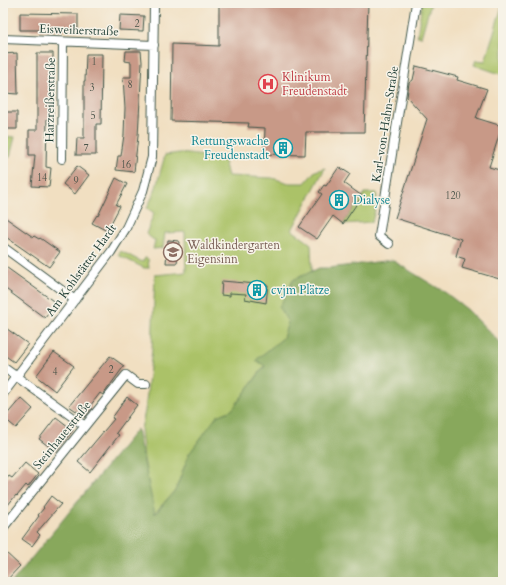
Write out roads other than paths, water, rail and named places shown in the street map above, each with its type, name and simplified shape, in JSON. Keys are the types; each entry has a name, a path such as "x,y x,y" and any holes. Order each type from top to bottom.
{"street":[{"name":"Am Kohlstätter Hardt","path":"3,394 122,236 143,191 152,157 154,3"},
{"name":"Karl-von-Hahn-Straße","path":"389,244 379,236 416,3"},
{"name":"Eisweiherstraße","path":"3,39 154,46"},
{"name":"Harzreißerstraße","path":"62,159 63,42"},
{"path":"3,247 75,300"},
{"path":"3,367 85,426"},
{"name":"Steinhauerstraße","path":"3,528 126,375 138,384 146,384"}],"place":[{"name":"Klinikum Freudenstadt","path":"268,84"},
{"name":"Rettungswache Freudenstadt","path":"283,148"},
{"name":"Dialyse","path":"339,200"},
{"name":"Waldkindergarten Eigensinn","path":"173,252"},
{"name":"cvjm Plätze","path":"257,290"}]}
